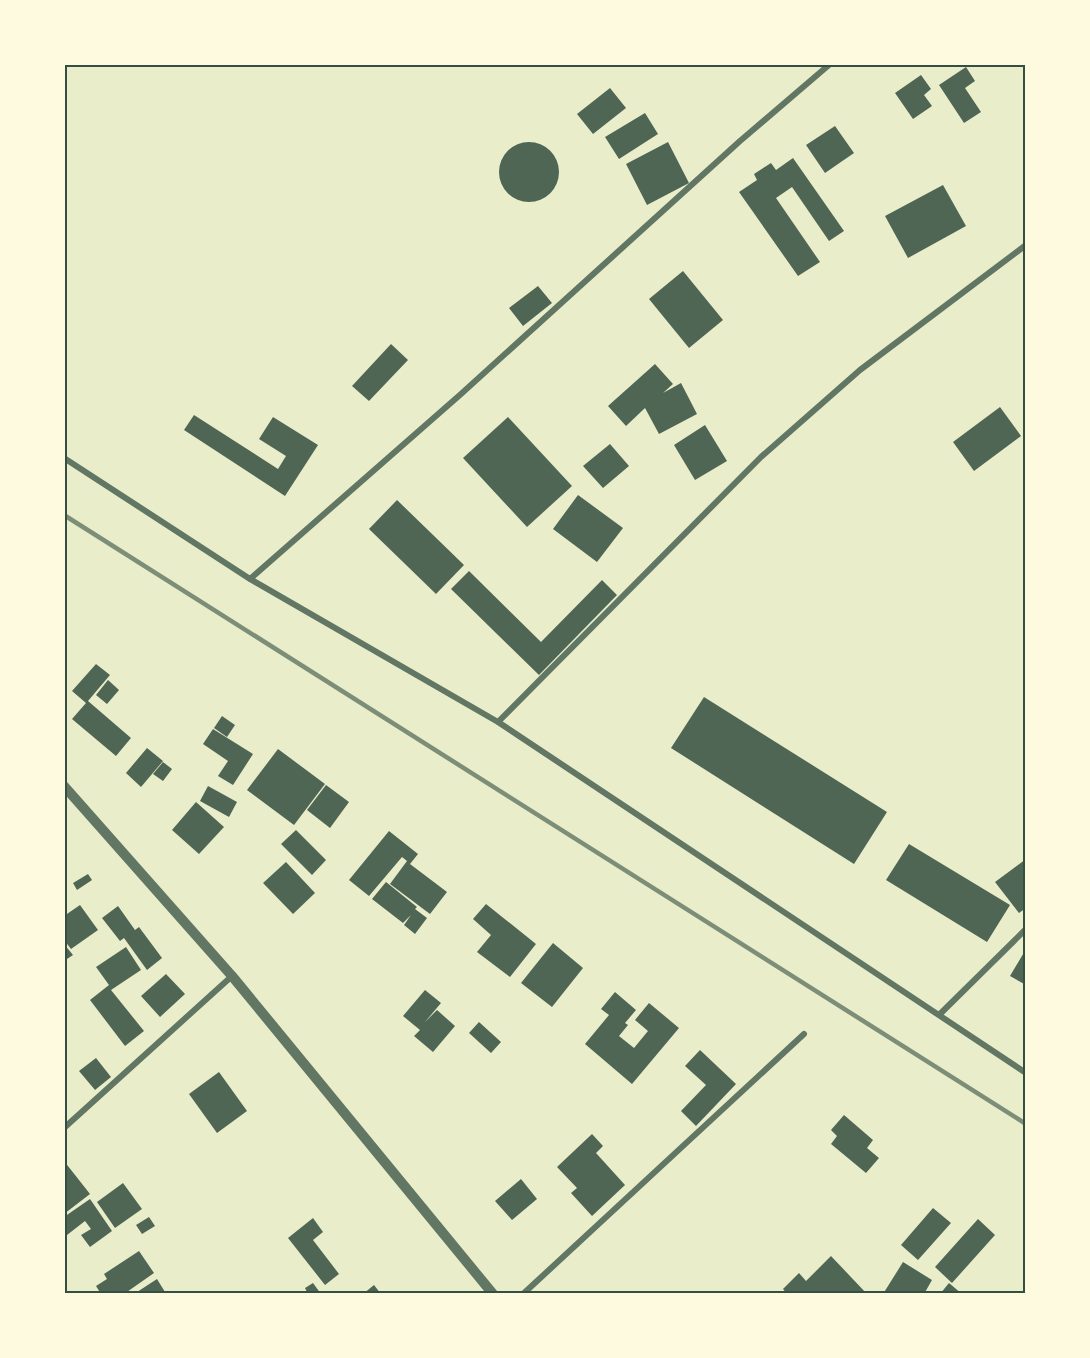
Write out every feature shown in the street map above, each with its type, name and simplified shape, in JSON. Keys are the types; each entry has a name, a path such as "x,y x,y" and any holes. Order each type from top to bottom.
{"street":[{"path":"250,579 462,394 740,141 830,64"},
{"path":"498,722 761,457 860,370 1026,245"},
{"path":"64,458 250,579 498,722 939,1016 1024,1070"},
{"path":"64,786 232,976 493,1293"},
{"path":"939,1016 1026,929"},
{"path":"64,1128 232,976"},
{"path":"523,1293 804,1034"}],"building":[{"path":"966,67 975,81 965,88 981,112 964,123 939,85"},
{"path":"921,75 931,89 924,95 932,106 913,119 895,93"},
{"path":"610,88 626,108 593,134 577,114"},
{"path":"645,113 658,134 619,159 605,137"},
{"path":"835,126 854,153 825,173 806,145"},
{"path":"523,142 535,142 546,147 554,155 559,172 557,184 546,197 535,202 523,202 512,197 504,189 499,178 499,166 504,155 512,147"},
{"path":"668,142 689,183 647,205 626,164"},
{"path":"793,158 844,231 829,241 792,187 776,198 820,262 798,276 739,192 757,180 754,174 771,163 776,170"},
{"path":"943,185 966,226 908,258 885,216"},
{"path":"683,271 723,320 689,348 649,299"},
{"path":"538,286 552,303 523,326 509,308"},
{"path":"391,344 408,360 369,401 352,386"},
{"path":"655,364 673,384 663,393 681,383 697,414 659,434 645,408 626,426 608,406"},
{"path":"1000,407 1021,436 974,471 953,442"},
{"path":"194,415 278,469 286,456 259,439 273,417 318,445 285,496 184,430"},
{"path":"508,417 572,486 527,527 463,458"},
{"path":"705,425 727,461 695,480 674,445"},
{"path":"610,444 629,466 603,488 583,466"},
{"path":"578,495 623,528 597,562 553,529"},
{"path":"397,500 464,565 436,594 369,529"},
{"path":"469,571 541,642 602,580 617,595 539,675 451,589"},
{"path":"96,664 110,675 88,701 131,738 116,756 72,719 86,703 72,691"},
{"path":"108,680 119,690 107,704 96,695"},
{"path":"704,697 887,812 854,864 671,748"},
{"path":"222,716 235,725 227,737 214,728"},
{"path":"213,729 253,754 233,785 218,776 228,761 203,744"},
{"path":"147,748 163,761 141,787 126,773"},
{"path":"278,749 325,784 294,825 247,790"},
{"path":"163,762 172,769 163,781 153,774"},
{"path":"326,785 349,802 330,828 307,810"},
{"path":"208,786 237,802 229,817 200,801"},
{"path":"196,802 224,827 199,854 172,830"},
{"path":"296,830 326,860 312,875 281,844"},
{"path":"389,831 418,854 410,864 447,892 430,914 390,884 407,861 402,857 369,896 349,880"},
{"path":"909,844 1010,905 987,942 886,880"},
{"path":"1026,859 1026,908 1019,913 995,882"},
{"path":"286,862 315,893 293,914 263,883"},
{"path":"88,874 92,880 77,890 73,883"},
{"path":"386,882 427,918 415,934 404,925 411,915 403,923 372,899"},
{"path":"486,904 536,944 510,977 477,952 491,935 473,919"},
{"path":"80,905 98,930 71,949 64,940 64,916"},
{"path":"118,906 135,930 139,927 162,958 147,970 124,938 120,941 102,918"},
{"path":"553,943 583,968 552,1007 521,983"},
{"path":"64,944 73,955 64,961"},
{"path":"126,947 141,970 111,990 144,1031 125,1046 90,1000 109,985 96,967"},
{"path":"1026,949 1026,985 1010,976"},
{"path":"166,974 185,994 160,1017 141,996"},
{"path":"425,990 441,1003 425,1022 437,1010 455,1026 433,1052 414,1036 420,1030 403,1016"},
{"path":"615,992 636,1010 625,1023 628,1025 619,1036 634,1048 648,1031 635,1020 649,1003 679,1028 632,1084 585,1044 609,1015 601,1009"},
{"path":"479,1022 501,1042 491,1053 469,1033"},
{"path":"700,1050 736,1084 696,1126 681,1111 706,1085 685,1066"},
{"path":"96,1058 111,1077 95,1090 79,1071"},
{"path":"219,1072 247,1111 217,1133 189,1094"},
{"path":"844,1115 873,1140 867,1148 879,1158 866,1173 831,1144 837,1136 831,1130"},
{"path":"592,1134 603,1146 596,1153 625,1185 592,1216 571,1193 577,1188 557,1167"},
{"path":"64,1161 90,1194 64,1214 66,1192"},
{"path":"521,1179 537,1199 512,1220 495,1201"},
{"path":"123,1183 142,1209 115,1228 97,1202"},
{"path":"90,1199 112,1231 90,1247 81,1235 91,1229 85,1221 67,1235 64,1231 64,1217"},
{"path":"933,1208 951,1223 918,1260 901,1245"},
{"path":"149,1217 155,1226 142,1234 136,1225"},
{"path":"313,1218 323,1232 313,1240 339,1274 325,1285 288,1238"},
{"path":"978,1219 995,1235 952,1283 935,1267"},
{"path":"139,1251 154,1273 124,1294 101,1294 96,1286 107,1279 104,1274"},
{"path":"831,1256 867,1294 787,1294 783,1289 799,1273 806,1281"},
{"path":"903,1262 932,1280 924,1294 883,1294"},
{"path":"157,1279 165,1292 163,1294 134,1294"},
{"path":"313,1283 321,1294 308,1294 305,1288"},
{"path":"949,1283 962,1294 940,1294"},
{"path":"374,1285 381,1294 363,1294"}],"railway":[{"path":"64,515 1026,1124"}]}
